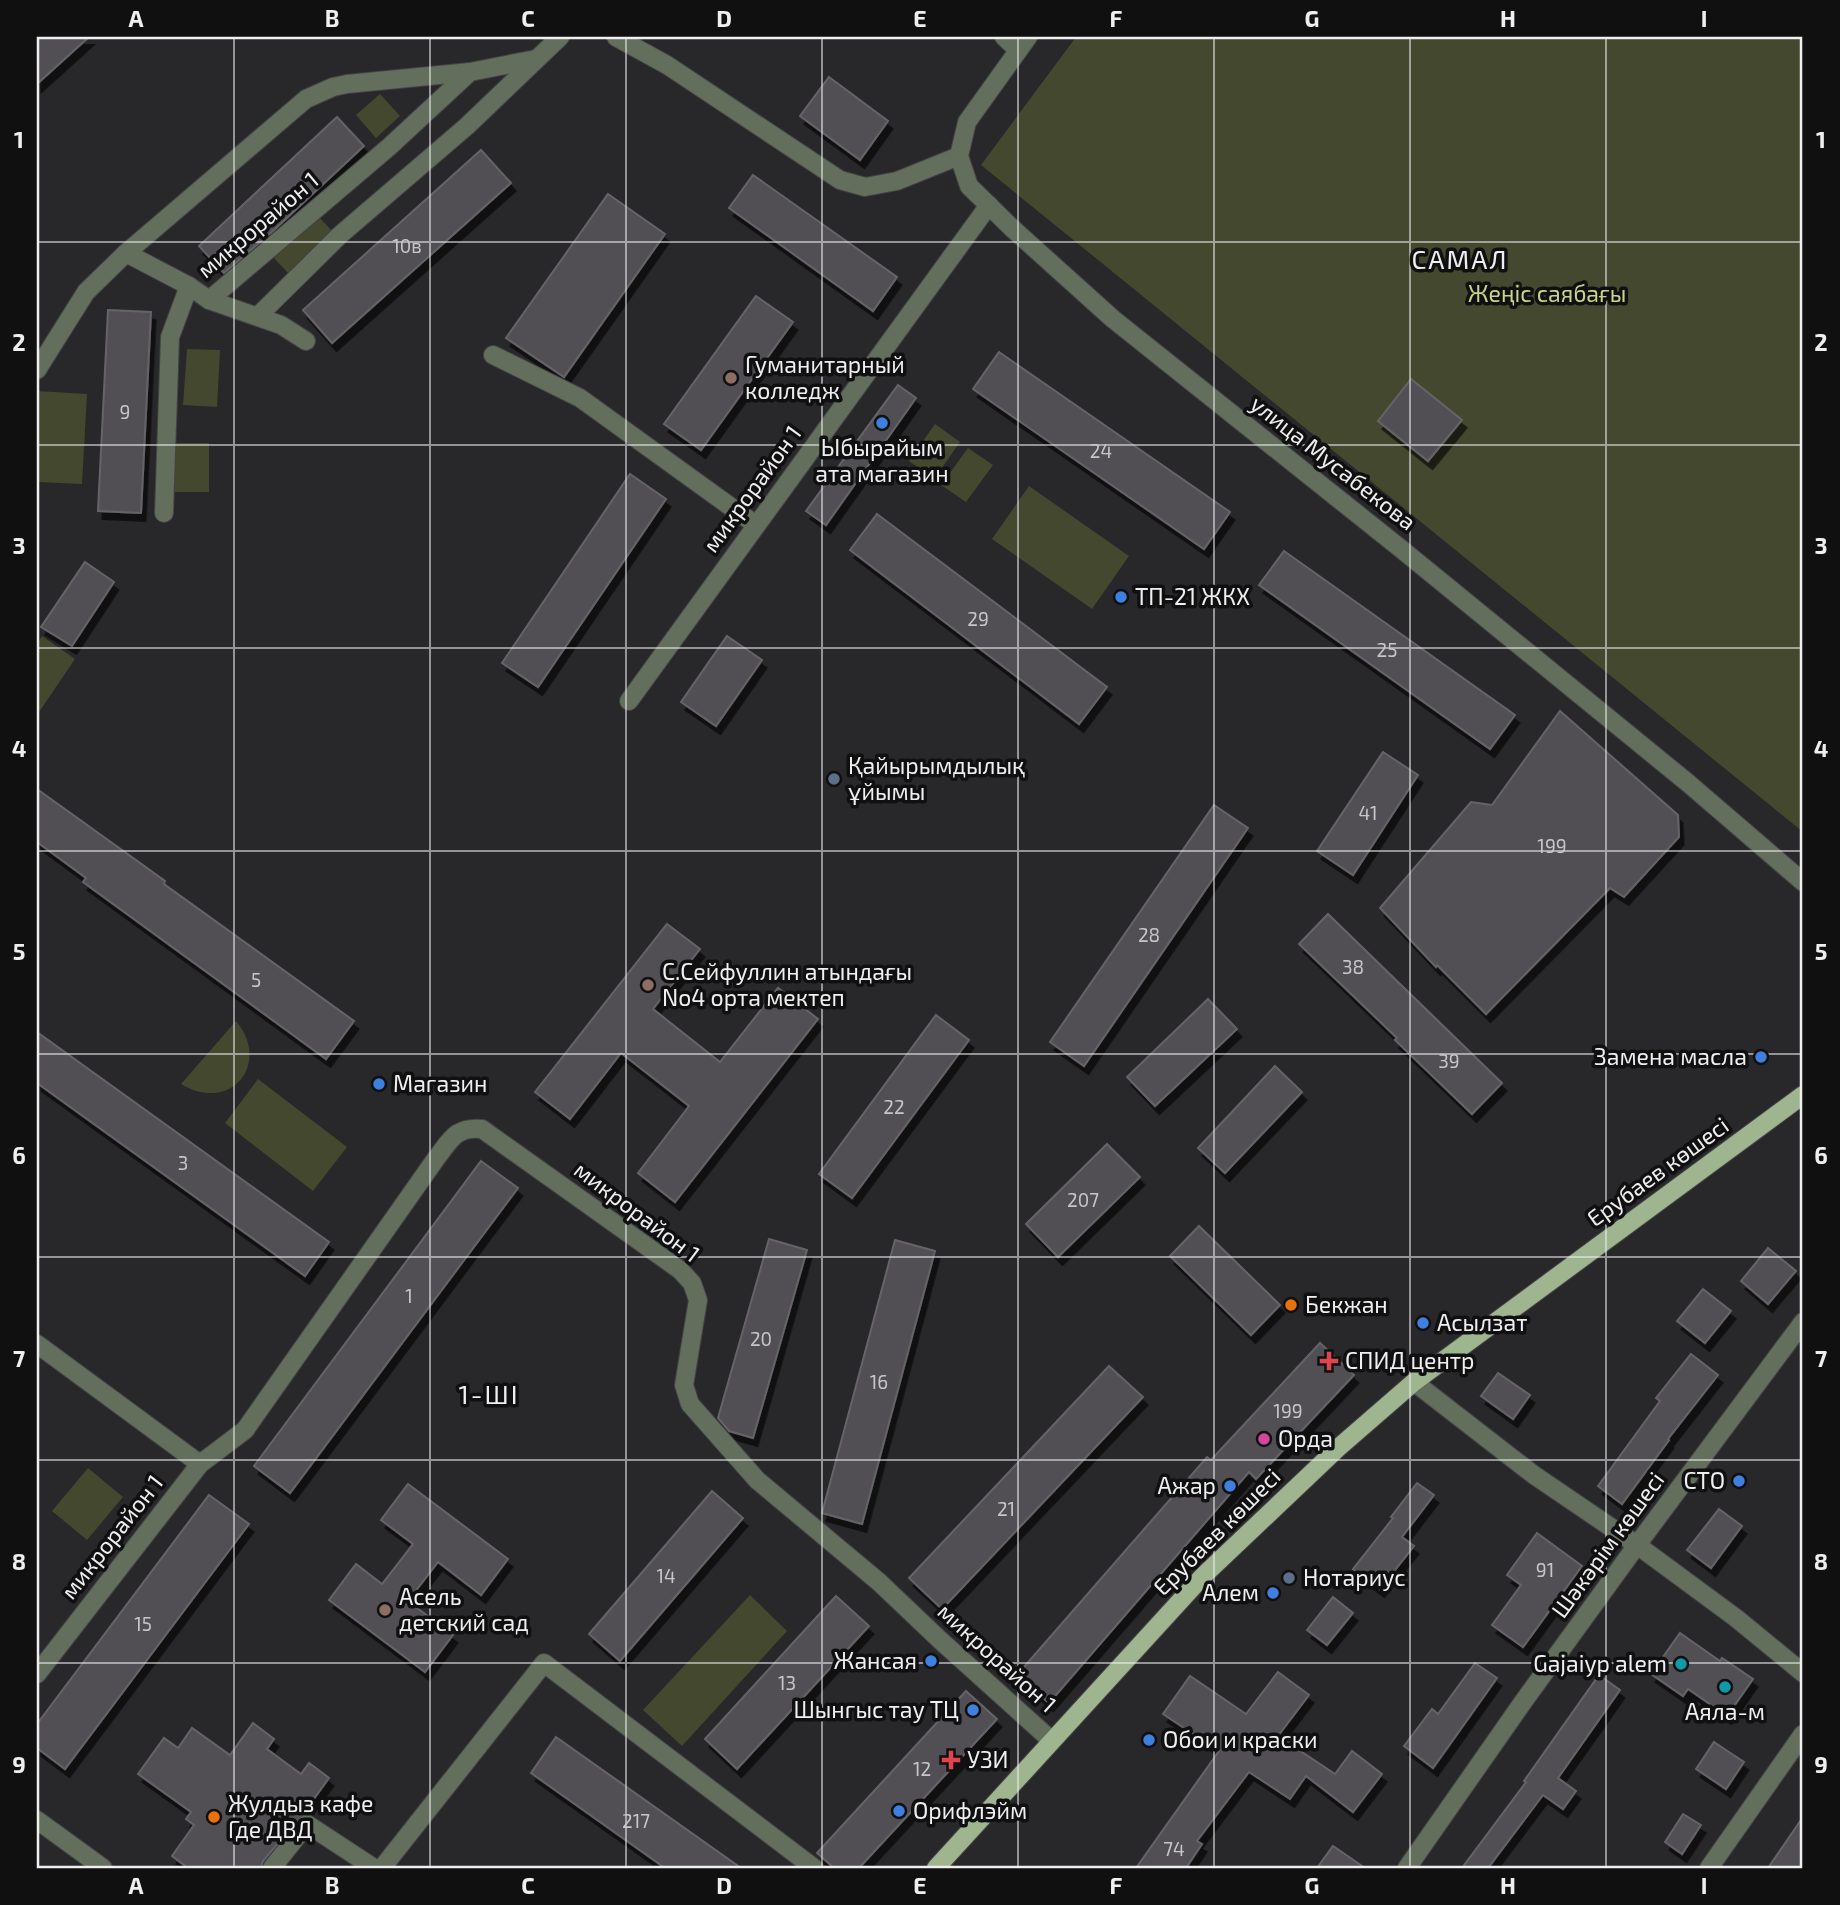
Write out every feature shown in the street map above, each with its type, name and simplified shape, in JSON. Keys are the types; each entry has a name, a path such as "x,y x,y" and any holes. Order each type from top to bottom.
{"main road":[{"name":"Ерубаев көшесі","path":"936,1868 1203,1576 1339,1448 1414,1382 1803,1095"}],"street":[{"path":"258,316 340,235 467,126 560,37"},
{"path":"616,37 667,65 840,180 865,187 897,181 959,156 967,122 1023,43 1004,37"},
{"path":"37,370 86,292 126,253 306,99 347,84 470,72 536,59"},
{"name":"микрорайон 1","path":"126,253 189,286 209,300 389,147 470,72"},
{"name":"улица Мусабекова","path":"959,156 969,186 1113,319 1400,548 1688,783 1803,882"},
{"name":"микрорайон 1","path":"629,701 989,205"},
{"path":"164,513 170,337 189,286"},
{"path":"209,300 258,316 306,341"},
{"path":"37,345 64,327"},
{"path":"493,355 580,398 756,525"},
{"name":"микрорайон 1","path":"37,1674 200,1464 245,1430 435,1160 456,1134 468,1128 482,1129 680,1270 692,1283 698,1300 684,1385 690,1404 757,1480 879,1582 1052,1741"},
{"name":"Шәкәрім көшесі","path":"1407,1868 1523,1702 1803,1322"},
{"path":"37,1344 200,1464"},
{"path":"1414,1382 1534,1475 1637,1545 1736,1618 1803,1672"},
{"path":"382,1868 544,1663 814,1868"},
{"path":"1709,1868 1803,1734"},
{"path":"37,1819 103,1868"},
{"path":"272,1868 307,1824 374,1868"}],"green space":[{"name":"Жеңіс саябағы","path":"1076,37 1803,37 1803,832 981,165"},
{"path":"380,94 400,116 376,138 356,115"},
{"path":"317,215 334,233 290,275 272,256"},
{"path":"187,349 220,350 217,407 183,405"},
{"path":"37,391 87,394 82,484 37,482"},
{"path":"935,424 960,442 934,479 909,461"},
{"path":"175,443 209,443 209,492 175,492"},
{"path":"968,448 993,465 966,502 941,485"},
{"path":"1029,486 1129,556 1092,609 992,539"},
{"path":"42,636 75,659 37,715 37,644"},
{"path":"236,1021 246,1037 249,1053 247,1068 240,1080 229,1089 215,1093 199,1092 181,1084"},
{"path":"258,1079 347,1147 313,1191 225,1123"},
{"path":"88,1468 123,1497 87,1540 52,1511"},
{"path":"750,1595 787,1631 682,1746 643,1710"}],"building":[{"path":"37,37 89,37 37,84"},
{"path":"829,77 888,121 860,160 800,116"},
{"path":"337,117 364,146 224,273 199,246"},
{"path":"481,150 511,183 332,343 303,310"},
{"path":"753,175 897,277 873,311 729,208"},
{"path":"608,194 665,234 564,377 506,338"},
{"name":"Гуманитарный колледж","path":"756,296 793,322 701,450 664,424"},
{"path":"108,310 151,312 141,513 98,511"},
{"path":"999,352 1230,512 1204,549 973,389"},
{"path":"1411,379 1462,420 1428,461 1378,421"},
{"path":"898,385 916,398 826,525 806,511"},
{"path":"630,474 666,499 538,687 502,663"},
{"path":"877,514 1107,687 1079,724 850,550"},
{"path":"1284,551 1515,715 1490,749 1259,585"},
{"path":"85,562 114,582 72,646 41,627"},
{"path":"727,636 762,660 716,726 681,702"},
{"path":"1560,711 1678,815 1679,837 1624,897 1610,888 1486,1014 1437,965 1436,967 1380,908 1471,802 1492,805"},
{"path":"1383,752 1418,775 1353,875 1317,851"},
{"path":"37,789 354,1021 326,1059 83,882 86,878 37,842"},
{"path":"1214,805 1248,828 1084,1066 1050,1042"},
{"path":"1328,914 1502,1083 1472,1114 1299,944"},
{"name":"С.Сейфуллин атындағы No4 орта мектеп","path":"667,924 700,949 653,1009 720,1062 778,988 818,1019 675,1202 638,1173 689,1106 621,1053 570,1119 535,1092"},
{"path":"1208,999 1237,1029 1155,1106 1127,1077"},
{"path":"936,1015 969,1040 852,1198 819,1174"},
{"path":"37,1032 329,1242 305,1276 37,1083"},
{"path":"1275,1066 1302,1092 1225,1173 1198,1148"},
{"path":"1107,1144 1140,1177 1058,1257 1026,1224"},
{"path":"481,1161 518,1188 290,1493 254,1466"},
{"path":"1199,1226 1280,1305 1251,1335 1170,1256"},
{"path":"769,1239 807,1250 753,1438 729,1431 718,1418"},
{"path":"895,1240 935,1251 862,1524 822,1513"},
{"path":"1768,1248 1796,1271 1768,1304 1741,1281"},
{"path":"1703,1289 1731,1311 1705,1343 1677,1321"},
{"path":"1320,1343 1354,1375 1256,1479 1249,1472 1049,1703 1017,1675 1207,1457 1211,1460"},
{"path":"1691,1354 1718,1375 1622,1504 1598,1486 1660,1401 1656,1398"},
{"path":"1109,1366 1143,1397 942,1609 909,1578"},
{"path":"1498,1373 1530,1395 1513,1419 1481,1396"},
{"path":"1417,1483 1434,1495 1402,1537 1414,1546 1380,1589 1353,1569"},
{"path":"408,1484 508,1559 481,1595 438,1562 408,1601 453,1635 425,1672 329,1600 356,1564 382,1584 413,1544 381,1520"},
{"path":"712,1491 743,1518 620,1661 589,1634"},
{"path":"209,1495 249,1524 65,1769 37,1748 37,1724"},
{"path":"1719,1509 1742,1526 1711,1568 1687,1550"},
{"path":"1537,1533 1582,1566 1523,1647 1492,1625 1521,1585 1507,1575"},
{"path":"836,1596 869,1626 737,1769 705,1739"},
{"path":"1333,1597 1353,1613 1327,1645 1307,1630"},
{"path":"1680,1633 1720,1661 1722,1658 1753,1679 1727,1716 1688,1689 1683,1696 1651,1674"},
{"path":"1475,1663 1497,1678 1433,1768 1404,1746 1432,1709 1438,1714"},
{"path":"1278,1672 1309,1695 1278,1736 1335,1774 1352,1751 1382,1774 1353,1812 1306,1776 1290,1799 1249,1772 1197,1841 1202,1844 1186,1868 1136,1868 1219,1751 1163,1714 1190,1676 1246,1714"},
{"path":"1599,1675 1620,1690 1558,1778 1576,1791 1563,1809 1543,1795 1488,1868 1462,1868 1526,1782 1524,1781"},
{"path":"966,1691 997,1719 859,1868 834,1868 817,1853"},
{"path":"253,1723 274,1739 267,1749 301,1774 309,1763 329,1778 263,1861 261,1868 188,1868 172,1856 194,1825 186,1819 191,1812 138,1774 164,1738 178,1748 192,1728 230,1755"},
{"path":"556,1737 741,1868 665,1868 531,1773"},
{"path":"1714,1742 1744,1762 1726,1789 1696,1769"},
{"path":"1683,1814 1701,1825 1682,1854 1665,1842"},
{"path":"1803,1817 1803,1868 1768,1868"},
{"path":"1333,1846 1365,1868 1317,1868"}],"place":[{"name":"Гуманитарный колледж","path":"731,378"},
{"name":"Ыбырайым ата магазин","path":"882,423"},
{"name":"ТП-21 ЖКХ","path":"1121,597"},
{"name":"Қайырымдылық ұйымы","path":"834,779"},
{"name":"С.Сейфуллин атындағы No4 орта мектеп","path":"648,985"},
{"name":"Замена масла","path":"1761,1057"},
{"name":"Магазин","path":"379,1084"},
{"name":"Бекжан","path":"1291,1305"},
{"name":"Асылзат","path":"1423,1323"},
{"name":"СПИД центр","path":"1329,1361"},
{"name":"Орда","path":"1264,1439"},
{"name":"СТО","path":"1739,1481"},
{"name":"Ажар","path":"1230,1486"},
{"name":"Нотариус","path":"1289,1578"},
{"name":"Алем","path":"1273,1593"},
{"name":"Асель детский сад","path":"385,1610"},
{"name":"Жансая","path":"931,1661"},
{"name":"Gajaiyp alem","path":"1681,1664"},
{"name":"Аяла-м","path":"1725,1687"},
{"name":"Шынгыс тау ТЦ","path":"973,1710"},
{"name":"Обои и краски","path":"1149,1740"},
{"name":"УЗИ","path":"951,1760"},
{"name":"Орифлэйм","path":"899,1811"},
{"name":"Жулдыз кафе Где ДВД","path":"214,1817"}],"district":[{"name":"САМАЛ","path":"1460,260"},
{"name":"1-ШІ","path":"489,1395"}]}
